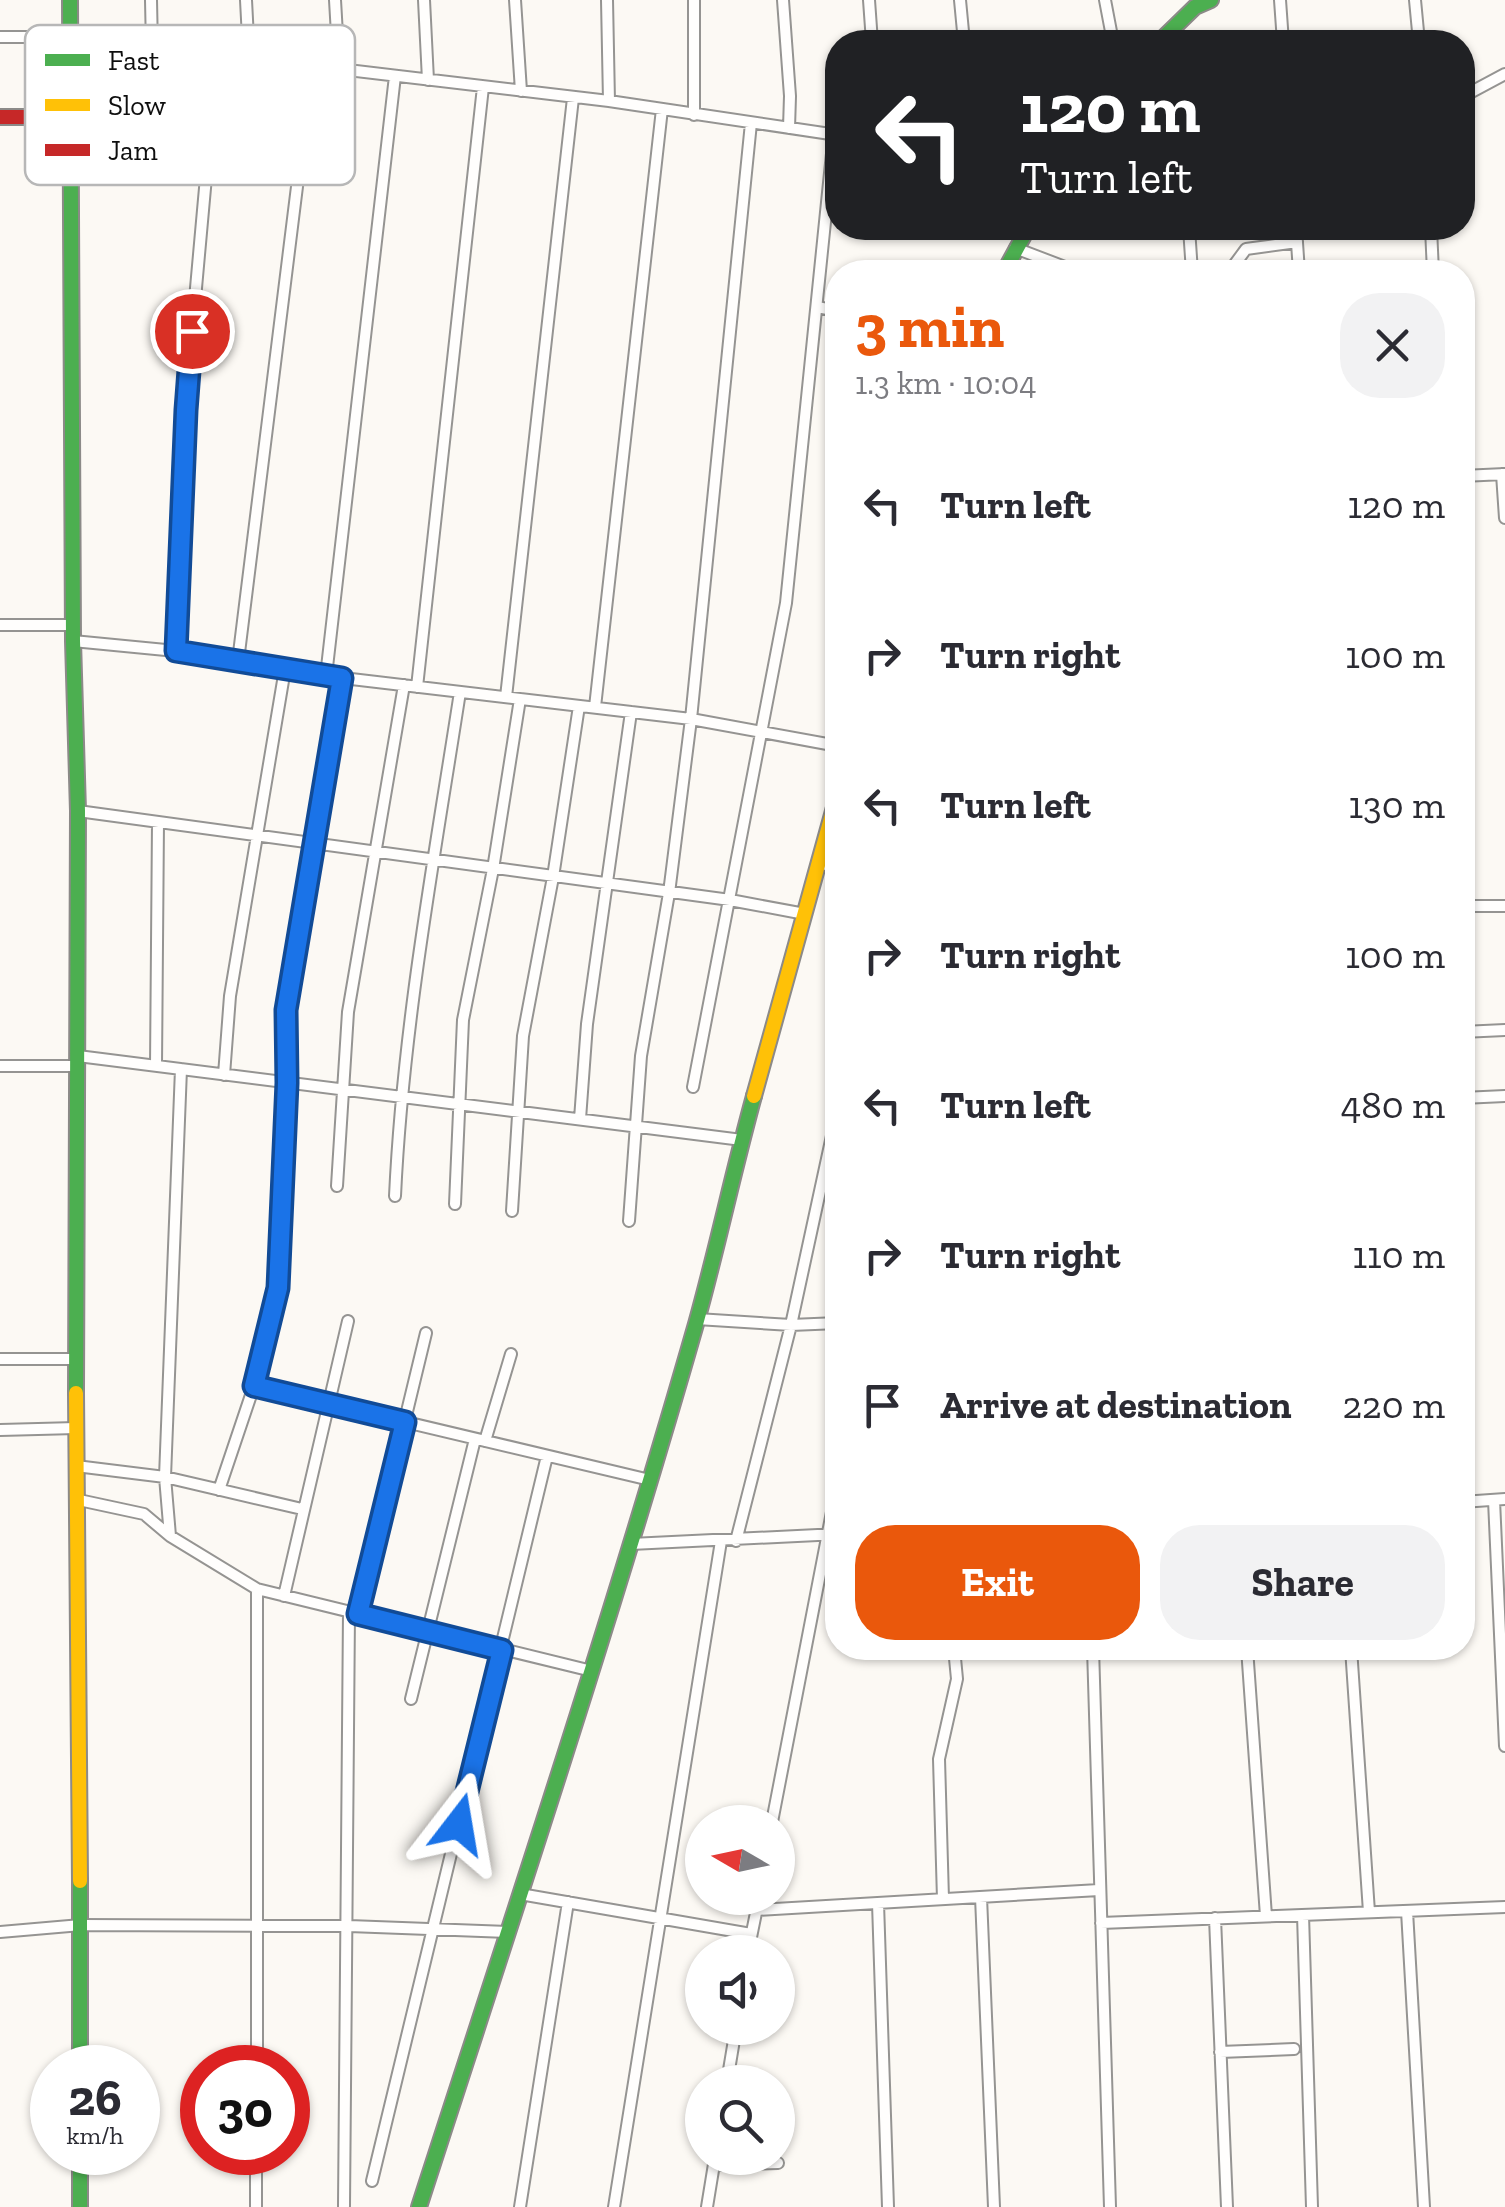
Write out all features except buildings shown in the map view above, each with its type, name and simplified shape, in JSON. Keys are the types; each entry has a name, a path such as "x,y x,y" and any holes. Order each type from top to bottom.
{"street":[{"path":"246,0 247,25"},
{"path":"335,0 336,25"},
{"path":"424,0 428,80"},
{"path":"515,0 521,92"},
{"path":"608,0 609,101"},
{"path":"694,0 694,115"},
{"path":"782,0 789,128"},
{"path":"869,0 871,30"},
{"path":"960,0 963,30"},
{"path":"1105,0 1111,30"},
{"path":"1172,30 1195,6 1212,0"},
{"path":"1280,0 1282,30"},
{"path":"1415,0 1417,30"},
{"path":"1176,26 1176,30"},
{"path":"355,70 609,101 825,133"},
{"path":"1475,90 1505,74"},
{"path":"326,676 395,76"},
{"path":"417,687 484,87"},
{"path":"506,697 572,98"},
{"path":"595,708 662,109"},
{"path":"629,1220 641,1056 669,893 691,719 751,123"},
{"path":"71,185 78,811 75,1359 80,2045"},
{"path":"176,651 186,410 206,185"},
{"path":"238,661 297,185"},
{"path":"693,1087 786,602 825,226"},
{"path":"1010,260 1021,240"},
{"path":"1237,260 1246,249 1297,242 1298,260"},
{"path":"1016,248 1047,260"},
{"path":"817,306 825,308"},
{"path":"1475,475 1504,474 1505,518"},
{"path":"0,625 74,624"},
{"path":"73,642 176,651 326,676 691,719 825,744"},
{"path":"224,1075 230,996 285,670"},
{"path":"219,1490 254,1386 278,1288 287,1083 286,1010 342,678"},
{"path":"337,1186 348,1012 404,686"},
{"path":"395,1196 400,1097 460,692"},
{"path":"455,1204 463,1020 493,869 520,699"},
{"path":"512,1211 523,1036 579,706"},
{"path":"580,1120 587,1024 631,712"},
{"path":"78,811 730,900 805,914"},
{"path":"156,1066 158,822"},
{"path":"419,2207 631,1544 697,1319 825,840"},
{"path":"818,865 825,865"},
{"path":"1475,906 1505,906"},
{"path":"1475,1031 1505,1030"},
{"path":"0,1066 78,1061 156,1066 742,1140"},
{"path":"170,1536 165,1476 181,1069"},
{"path":"1475,1097 1505,1096"},
{"path":"736,1541 791,1325 825,1168"},
{"path":"697,1319 825,1324"},
{"path":"284,1596 348,1321"},
{"path":"344,2206 354,1613 426,1333"},
{"path":"411,1699 480,1440 511,1354"},
{"path":"0,1359 75,1359"},
{"path":"254,1386 650,1480"},
{"path":"0,1430 76,1428"},
{"path":"372,2181 548,1456"},
{"path":"76,1466 165,1476 302,1509"},
{"path":"1475,1501 1500,1499 1505,1746"},
{"path":"79,1500 144,1514 170,1536 257,1589 592,1671"},
{"path":"631,1544 825,1534"},
{"path":"614,2207 721,1541"},
{"path":"775,1805 825,1563"},
{"path":"256,2045 257,1589"},
{"path":"942,1899 939,1758 957,1679 955,1660"},
{"path":"1093,1660 1110,2207"},
{"path":"1249,1660 1266,1916"},
{"path":"1352,1660 1369,1912"},
{"path":"795,1904 878,1903 1099,1890"},
{"path":"520,1894 751,1934 755,1915"},
{"path":"981,1897 994,2207"},
{"path":"520,2207 568,1902"},
{"path":"878,1903 888,2207"},
{"path":"1100,1923 1505,1907"},
{"path":"1407,1911 1424,2207"},
{"path":"1303,1915 1312,2207"},
{"path":"1215,1918 1227,2207"},
{"path":"0,1932 81,1924 349,1926 508,1932"},
{"path":"1220,2052 1294,2049"},
{"path":"80,2175 80,2207"},
{"path":"256,2175 256,2207"},
{"path":"707,2207 713,2175"}],"traffic: fast":[{"path":"70,0 70,25"},
{"path":"1171,30 1195,7 1211,0"},
{"path":"71,185 73,641 78,811 76,1393"},
{"path":"1011,260 1021,240"},
{"path":"419,2207 630,1546 696,1324 754,1096"},
{"path":"80,1881 80,2045"},
{"path":"80,2175 80,2207"}],"traffic: slow":[{"path":"754,1096 825,840"},
{"path":"76,1393 80,1881"}],"traffic: jam":[{"path":"0,117 25,117"}],"route":[{"path":"192,331 176,651 342,678 286,1010 287,1083 278,1288 254,1386 405,1422 358,1614 502,1650 459,1824"}]}
